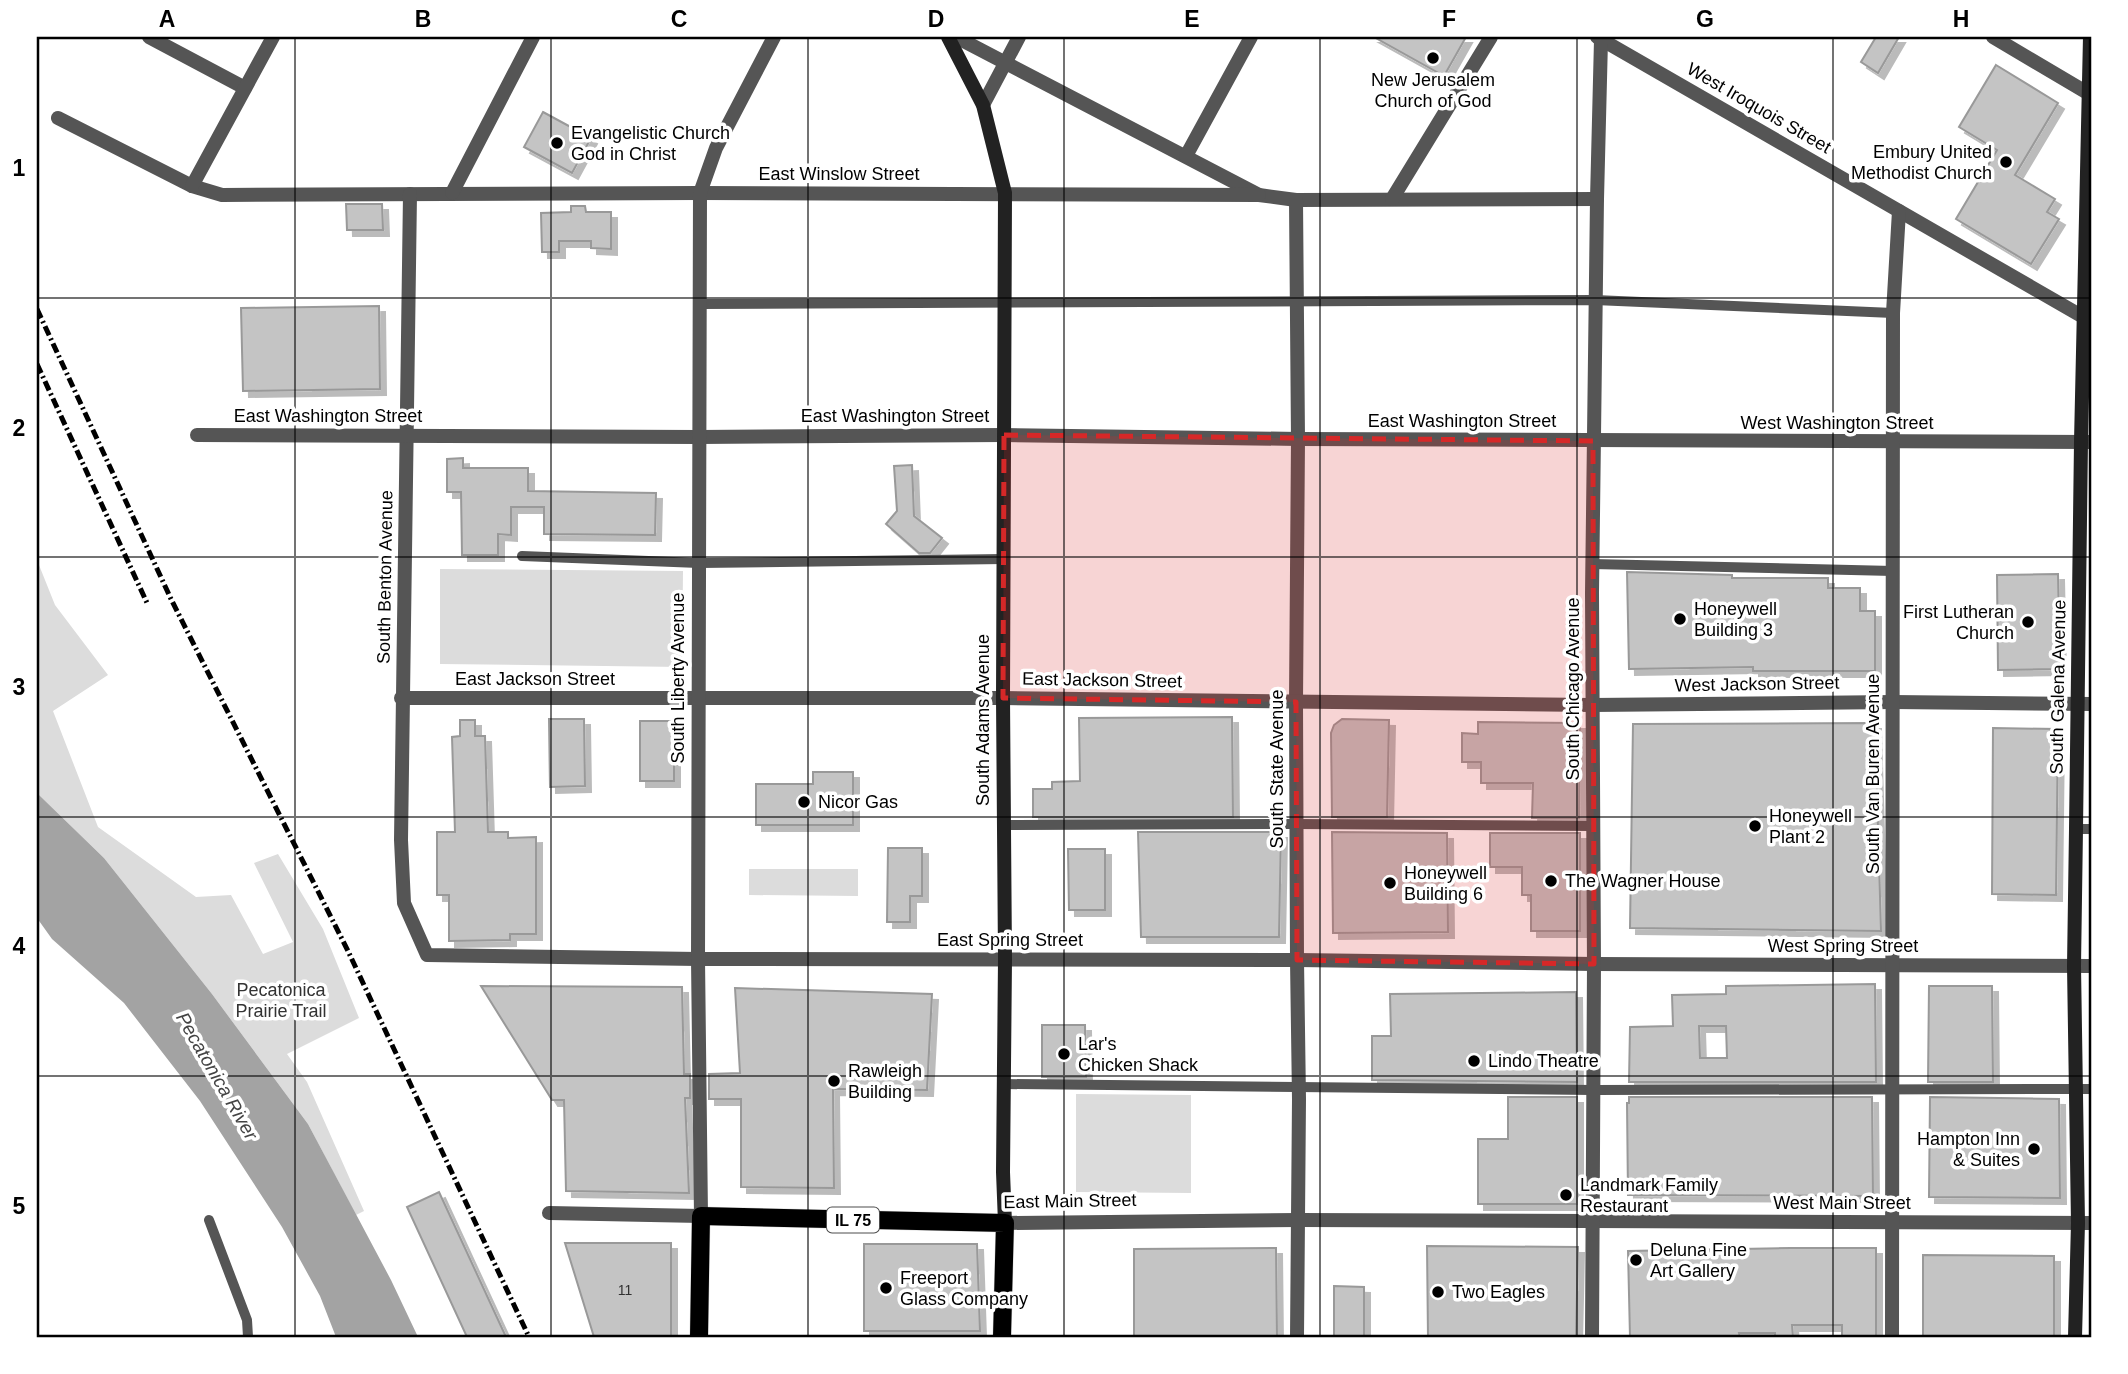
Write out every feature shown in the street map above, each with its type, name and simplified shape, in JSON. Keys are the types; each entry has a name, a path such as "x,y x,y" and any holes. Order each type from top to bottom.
{"main road":[{"name":"South Adams Avenue","path":"948,37 982,105 1005,193 1003,698 1006,959 1002,1337"},
{"name":"South Galena Avenue","path":"2076,1337 2085,1223 2084,1089 2074,966 2076,829 2084,704 2088,343 2085,318 2090,37"},
{"name":"East Main Street","path":"701,1216 1005,1223"},
{"name":"South Liberty Avenue","path":"699,1337 701,1216"}],"street":[{"path":"149,37 245,88"},
{"path":"192,186 273,37"},
{"path":"452,193 533,37"},
{"name":"South Liberty Avenue","path":"701,1216 698,959 700,193 716,148 774,37"},
{"path":"956,37 1259,195 1296,200 1597,199"},
{"path":"982,105 1019,37"},
{"path":"1186,156 1251,37"},
{"path":"1392,199 1491,37"},
{"path":"1993,37 2090,94"},
{"name":"South Chicago Avenue","path":"1592,1337 1592,564 1599,38"},
{"name":"West Iroquois Street","path":"1599,38 2085,318"},
{"name":"East Winslow Street","path":"58,118 192,186 222,195 1259,195"},
{"name":"South Benton Avenue","path":"410,194 401,840 404,903 426,955"},
{"name":"South State Avenue","path":"1296,200 1296,824 1299,1088 1297,1337"},
{"name":"South Van Buren Avenue","path":"1892,1337 1893,313 1899,211"},
{"name":"East Washington Street","path":"197,435 1004,435 1593,441"},
{"name":"West Washington Street","path":"1593,441 2086,442"},
{"name":"East Jackson Street","path":"401,698 1003,698 1592,705"},
{"name":"West Jackson Street","path":"1592,705 1893,702 2084,704"},
{"name":"East Spring Street","path":"426,955 1594,964"},
{"name":"West Spring Street","path":"1594,964 2091,966"},
{"name":"East Main Street","path":"549,1213 701,1216"},
{"name":"East Main Street","path":"1005,1223 1592,1220"},
{"name":"West Main Street","path":"1592,1220 2085,1223"}],"lane":[{"path":"699,304 1595,300 1893,313"},
{"path":"522,556 699,563 1004,559"},
{"path":"1592,564 1893,571"},
{"path":"1004,825 1593,826"},
{"path":"2076,829 2091,829"},
{"path":"1004,1084 1593,1090 2084,1089"},
{"path":"209,1220 247,1320 248,1337"}],"highlighted area":[{"path":"1004,435 1593,441 1594,964 1297,960 1296,702 1003,698"}],"green space":[{"name":"Pecatonica Prairie Trail","path":"37,560 55,605 108,675 53,711 98,827 196,897 231,895 263,954 293,942 254,863 278,854 323,929 359,1018 287,1054 307,1082 364,1211 356,1215 308,1124 212,994 104,858 37,793"},
{"path":"440,569 683,571 682,667 440,664"},
{"path":"749,869 858,869 858,896 749,895"},
{"path":"1076,1094 1191,1095 1191,1193 1076,1192"}],"water":[{"name":"Pecatonica River","path":"37,793 104,858 212,994 308,1124 391,1280 418,1337 336,1337 320,1296 282,1227 200,1101 124,1003 52,939 37,918"}],"building":[{"name":"New Jerusalem Church of God","path":"1374,37 1466,37 1444,76"},
{"path":"1876,37 1899,37 1878,73 1861,62"},
{"name":"Embury United Methodist Church","path":"1996,65 2058,103 2015,175 2055,199 2047,212 2059,219 2031,264 1956,219 1997,150 1959,127"},
{"name":"Evangelistic Church God in Christ","path":"543,112 591,138 572,173 524,147"},
{"path":"346,204 382,204 383,230 347,230"},
{"path":"571,206 585,206 586,212 611,212 611,249 591,248 591,241 559,241 559,252 542,252 541,213 571,212"},
{"path":"379,306 380,389 243,391 241,308"},
{"path":"463,458 463,468 528,468 528,491 656,493 655,535 544,534 544,507 511,507 511,535 498,534 498,555 462,555 461,492 447,492 447,459"},
{"path":"912,465 914,516 942,538 930,553 919,553 886,524 897,511 894,466"},
{"path":"1627,572 1732,575 1732,578 1828,578 1828,588 1860,588 1860,611 1875,611 1875,671 1753,671 1753,667 1629,669"},
{"name":"First Lutheran Church","path":"2058,574 2060,669 1998,670 1997,575"},
{"path":"1232,717 1233,817 1033,817 1033,789 1052,789 1052,782 1080,781 1079,718"},
{"path":"549,719 584,719 585,786 550,787"},
{"path":"1342,719 1389,720 1387,817 1332,817 1331,733 1334,725"},
{"path":"460,720 475,720 475,736 485,736 488,832 508,832 508,838 536,837 536,934 510,934 510,940 449,941 449,895 437,895 437,832 455,832 452,737 460,736"},
{"path":"640,721 674,721 674,781 640,781"},
{"path":"1478,722 1580,723 1579,818 1532,818 1533,783 1481,783 1481,762 1462,762 1462,733 1478,734"},
{"name":"Honeywell Plant 2","path":"1875,723 1881,931 1630,928 1633,724"},
{"path":"1993,728 2058,729 2056,895 1992,894"},
{"name":"Nicor Gas","path":"813,772 853,772 853,825 756,825 756,784 813,784"},
{"path":"1138,832 1281,832 1279,937 1141,937"},
{"name":"Honeywell Building 6","path":"1332,832 1447,833 1448,932 1333,933"},
{"name":"The Wagner House","path":"1490,833 1580,833 1580,931 1531,931 1531,895 1522,895 1522,867 1490,867"},
{"path":"888,848 922,848 922,896 910,896 910,922 887,922"},
{"path":"1068,849 1105,849 1105,910 1069,910"},
{"path":"1875,984 1876,1082 1629,1082 1630,1027 1673,1026 1672,995 1726,994 1726,986","holes":["1699,1026 1726,1026 1727,1058 1700,1058"]},
{"path":"481,986 682,987 684,1074 690,1074 690,1098 685,1098 689,1193 566,1191 564,1100 552,1100"},
{"path":"1929,986 1992,986 1993,1082 1928,1082"},
{"name":"Rawleigh Building","path":"735,988 932,994 927,1090 833,1089 834,1188 741,1187 741,1099 709,1099 709,1074 740,1073"},
{"name":"Lindo Theatre","path":"1576,992 1577,1082 1372,1080 1372,1036 1391,1036 1390,994"},
{"name":"Lar's Chicken Shack","path":"1042,1025 1085,1025 1086,1077 1042,1077"},
{"path":"1508,1097 1577,1097 1577,1204 1478,1204 1478,1139 1508,1139"},
{"path":"1629,1097 1872,1097 1873,1196 1628,1195"},
{"path":"1930,1097 2059,1099 2060,1198 1929,1197"},
{"path":"439,1192 506,1337 467,1337 407,1207"},
{"path":"565,1243 671,1243 671,1337 594,1337"},
{"path":"864,1244 977,1244 980,1331 864,1331"},
{"path":"1427,1246 1578,1247 1576,1337 1428,1337"},
{"path":"1276,1248 1277,1337 1134,1337 1134,1249"},
{"path":"1876,1248 1876,1337 1842,1337 1842,1325 1792,1325 1793,1337 1775,1337 1775,1333 1739,1333 1740,1337 1630,1337 1628,1251"},
{"path":"1923,1255 2054,1256 2054,1337 1923,1337"},
{"path":"1334,1286 1364,1287 1364,1337 1334,1337"}],"railway":[{"path":"37,309 171,599 348,951 529,1337"},
{"path":"37,364 148,605"}],"place":[{"name":"New Jerusalem Church of God","path":"1433,58"},
{"name":"Evangelistic Church God in Christ","path":"557,143"},
{"name":"Embury United Methodist Church","path":"2006,162"},
{"name":"Honeywell Building 3","path":"1680,619"},
{"name":"First Lutheran Church","path":"2028,622"},
{"name":"Nicor Gas","path":"804,802"},
{"name":"Honeywell Plant 2","path":"1755,826"},
{"name":"The Wagner House","path":"1551,881"},
{"name":"Honeywell Building 6","path":"1390,883"},
{"name":"Lar's Chicken Shack","path":"1064,1054"},
{"name":"Lindo Theatre","path":"1474,1061"},
{"name":"Rawleigh Building","path":"834,1081"},
{"name":"Hampton Inn & Suites","path":"2034,1149"},
{"name":"Landmark Family Restaurant","path":"1566,1195"},
{"name":"Deluna Fine Art Gallery","path":"1636,1260"},
{"name":"Freeport Glass Company","path":"886,1288"},
{"name":"Two Eagles","path":"1438,1292"}]}
